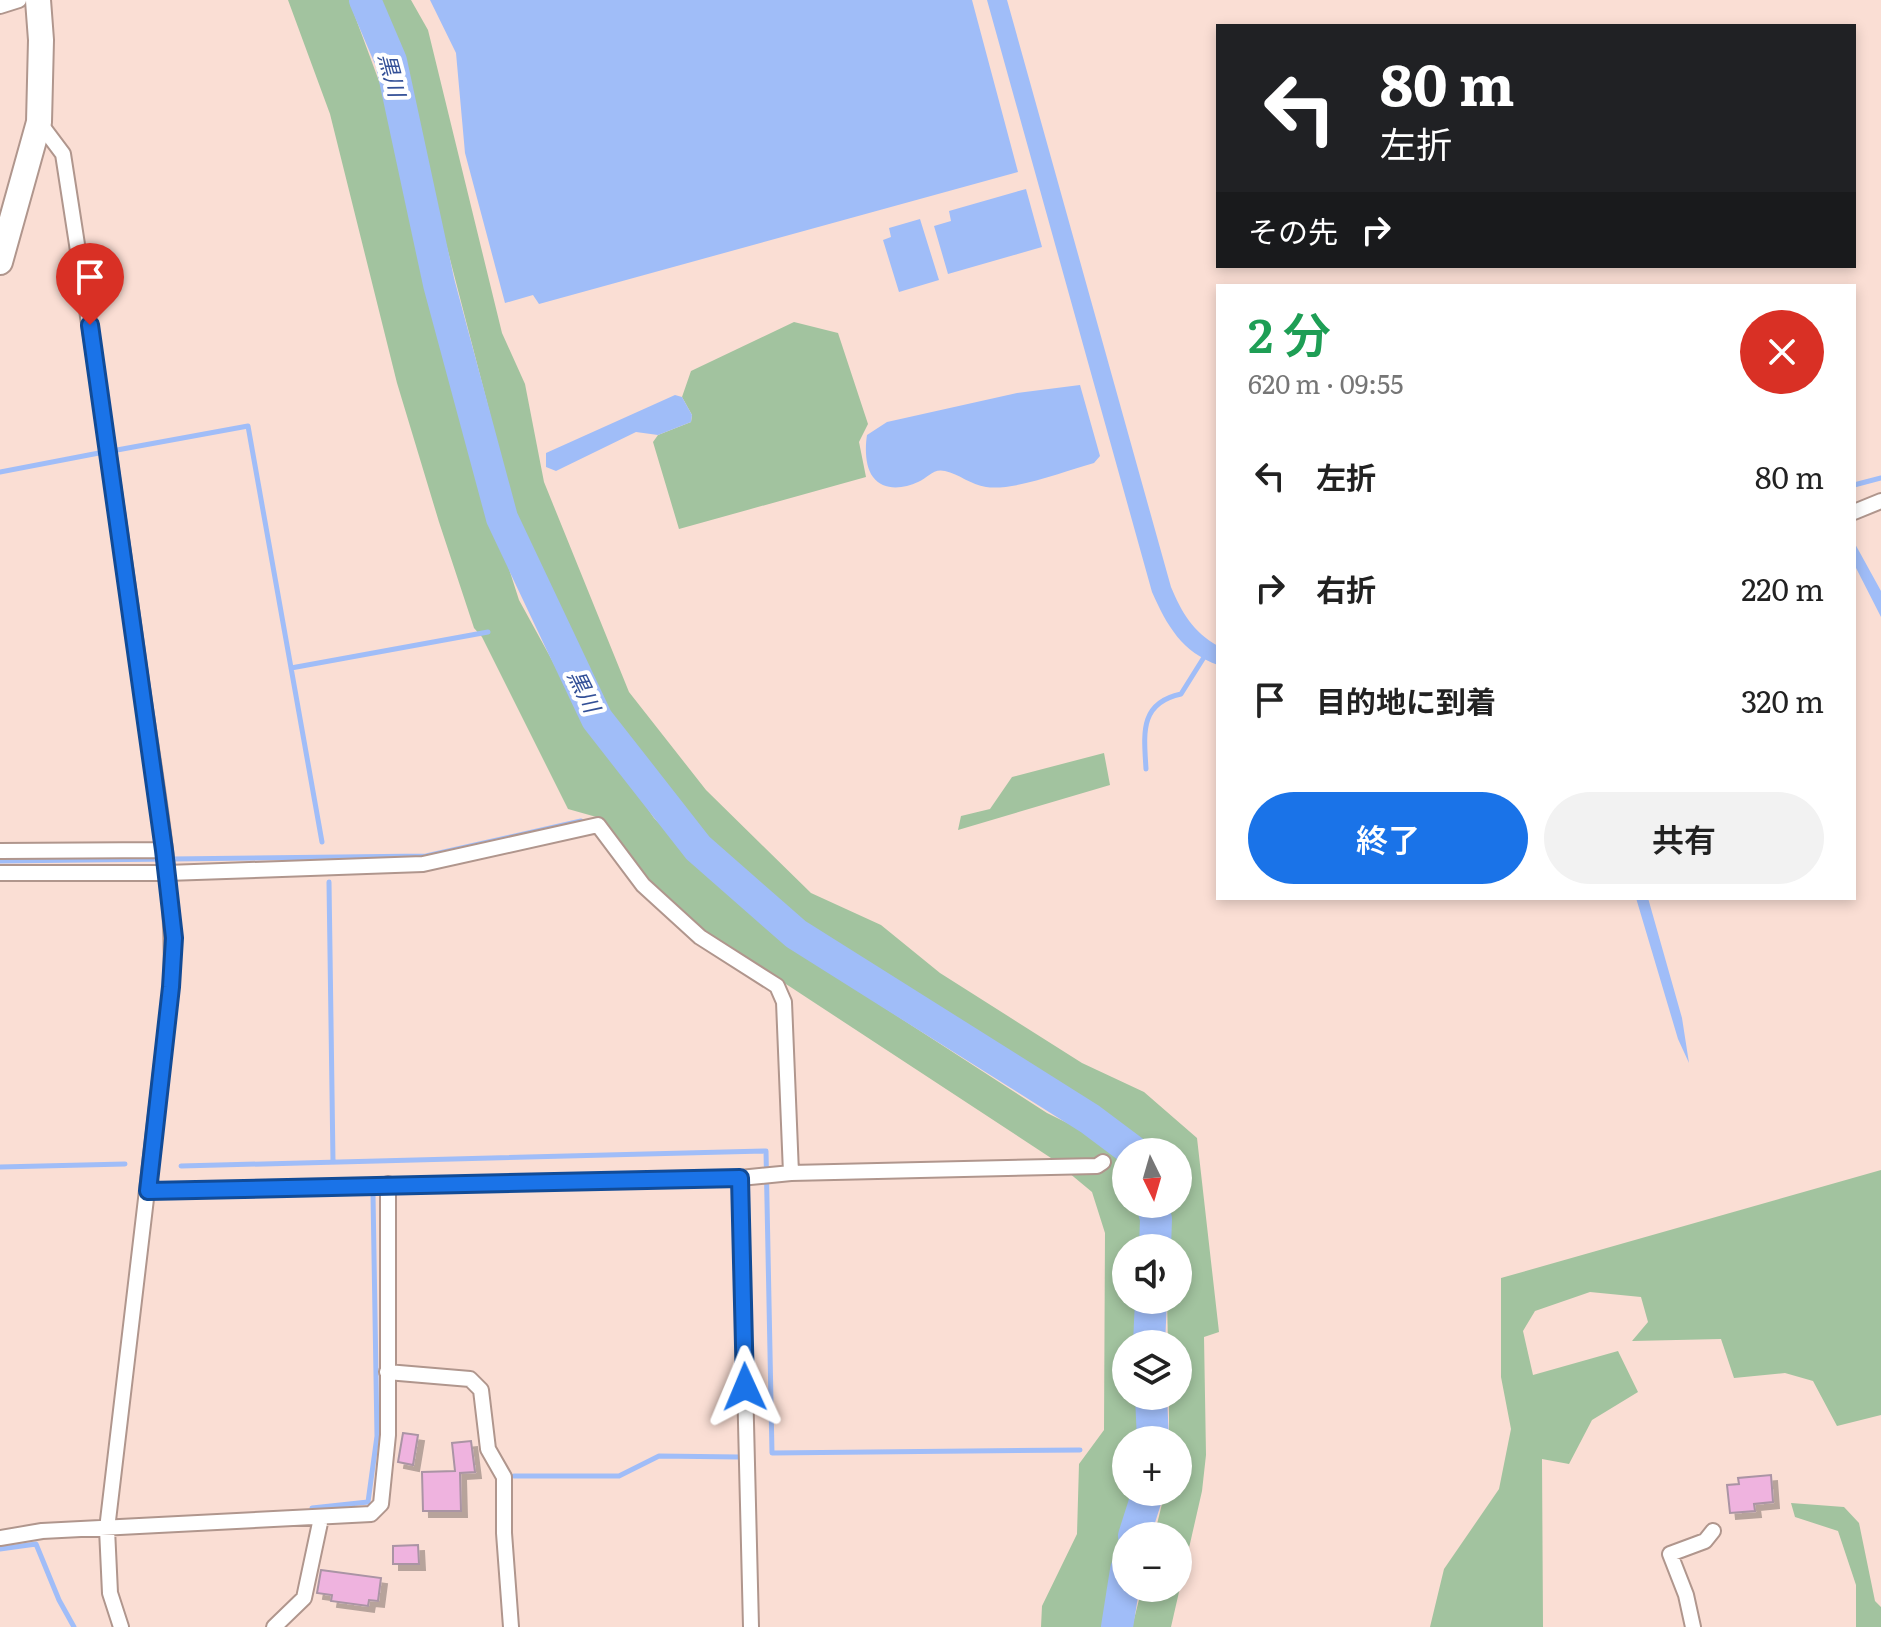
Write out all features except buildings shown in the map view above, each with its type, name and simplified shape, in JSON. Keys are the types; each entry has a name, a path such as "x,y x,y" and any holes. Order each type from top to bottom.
{"main road":[{"path":"0,262 39,122 41,40 38,0"}],"street":[{"path":"0,6 19,0"},
{"path":"39,122 63,154 110,454 174,938 151,1168 107,1529 110,1593 121,1627"},
{"path":"1856,511 1881,501"},
{"path":"0,873 167,873 423,864 598,825 643,885 700,937 777,986 784,1002 791,1173"},
{"path":"0,851 164,850"},
{"path":"148,1191 740,1178 791,1173 1097,1166 1103,1162"},
{"path":"740,1178 751,1627"},
{"path":"0,1538 42,1531 371,1514 381,1504 388,1435 388,1184"},
{"path":"387,1372 470,1379 481,1390 488,1449 504,1477 504,1533 511,1627"},
{"path":"274,1627 304,1598 321,1518"},
{"path":"1693,1627 1686,1595 1670,1554 1705,1541 1713,1531"}],"green space":[{"path":"288,0 349,0 383,92 460,416 519,600 576,704 654,818 703,869 877,1003 1047,1113 1112,1146 1112,1218 1145,1218 1145,1234 1112,1234 1112,1314 1146,1314 1147,1330 1112,1330 1112,1410 1147,1410 1147,1426 1112,1426 1112,1506 1137,1506 1133,1522 1112,1522 1114,1602 1110,1627 1041,1627 1042,1606 1077,1534 1079,1464 1104,1430 1105,1233 1092,1192 1051,1158 789,986 705,935 648,882 600,818 568,809 482,637 474,628 397,383 330,114"},
{"path":"378,0 411,0 428,30 502,333 525,384 544,482 629,692 706,790 811,893 881,925 940,973 1082,1063 1144,1092 1197,1138 1219,1332 1204,1337 1206,1455 1192,1535 1192,1522 1158,1522 1162,1506 1192,1506 1192,1426 1169,1426 1169,1410 1192,1410 1192,1330 1168,1330 1167,1314 1192,1314 1192,1234 1167,1234 1166,1218 1192,1218 1192,1138 1130,1138 1117,1125 1072,1101 833,947 703,836 624,744 589,687 504,502 490,414 412,112 401,45"},
{"path":"794,322 838,333 868,424 859,442 866,477 679,529 653,442 658,435 691,422 692,415 682,397 691,371"},
{"path":"1104,753 1110,785 958,830 961,816 990,809 1012,777"},
{"path":"1881,1170 1881,1415 1837,1426 1813,1381 1785,1373 1734,1378 1721,1339 1632,1341 1648,1322 1641,1297 1590,1292 1535,1311 1523,1331 1533,1375 1618,1351 1638,1392 1592,1420 1569,1464 1542,1459 1543,1627 1430,1627 1444,1569 1499,1489 1511,1429 1501,1377 1501,1278"},
{"path":"1791,1503 1844,1507 1859,1523 1875,1601 1881,1607 1881,1627 1856,1627 1856,1585 1838,1531 1795,1517"},
{"path":"1138,1602 1177,1602 1171,1627 1132,1627"}],"water":[{"path":"430,0 972,0 1018,172 539,304 533,295 505,303 465,153 456,53"},
{"path":"987,0 1007,0 1171,587 1189,621 1216,645 1216,664 1195,653 1177,636 1152,592"},
{"path":"1026,189 1042,247 948,274 934,226 951,221 949,211"},
{"path":"920,219 939,280 899,292 883,240 891,237 889,228"},
{"path":"1080,385 1100,456 1094,463 1025,483 998,487 981,486 941,470 912,484 894,487 882,485 870,473 866,457 867,435 887,422 1017,393"},
{"path":"675,395 682,397 692,415 691,422 658,435 636,432 556,471 546,467 546,453"},
{"path":"1856,546 1881,591 1881,617 1856,568"},
{"path":"1637,900 1649,900 1682,1018 1689,1063 1678,1039"}],"waterway":[{"name":"黒川","path":"365,0 391,61 439,284 502,518 597,719 698,848 796,934 1115,1138"},
{"path":"117,450 248,426 322,842"},
{"path":"0,472 99,453"},
{"path":"1856,484 1881,478"},
{"path":"291,668 488,632"},
{"path":"1146,769 1145,732 1151,712 1167,698 1181,694 1206,654"},
{"path":"0,861 426,856 581,821"},
{"path":"329,882 333,1162"},
{"path":"181,1166 766,1151 772,1453 1080,1450"},
{"path":"0,1167 125,1164"},
{"path":"312,1508 368,1502 377,1436 373,1194"},
{"name":"黒川","path":"1155,1234 1156,1218"},
{"name":"黒川","path":"1150,1314 1150,1330"},
{"name":"黒川","path":"1152,1410 1152,1426"},
{"path":"514,1476 619,1476 659,1456 739,1457"},
{"name":"黒川","path":"1138,1522 1144,1506"},
{"path":"0,1549 36,1544 74,1627"},
{"name":"黒川","path":"1117,1627 1121,1602"}],"route":[{"path":"90,325 174,938 148,1191 740,1178 745,1387"}]}
